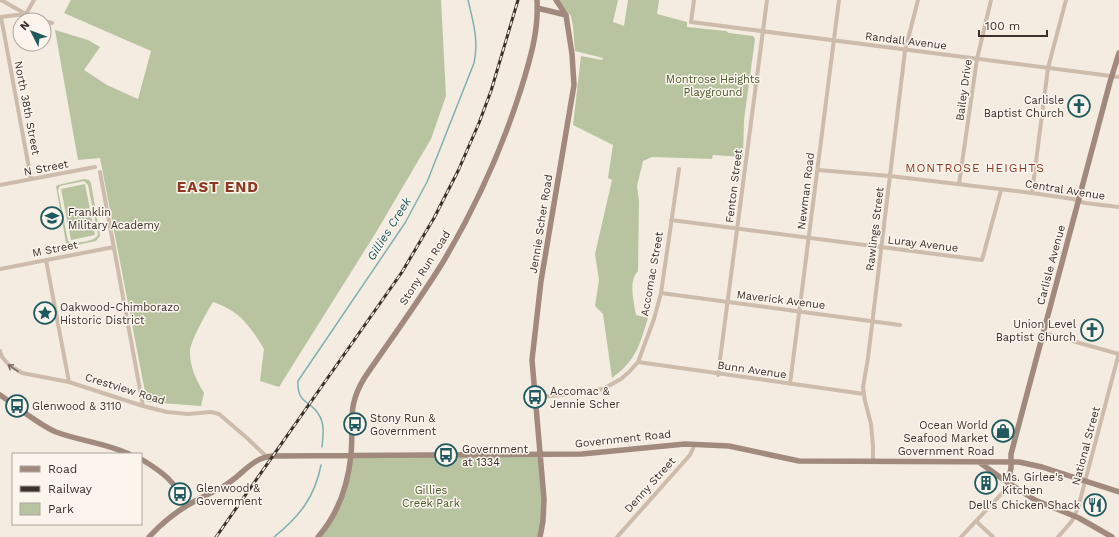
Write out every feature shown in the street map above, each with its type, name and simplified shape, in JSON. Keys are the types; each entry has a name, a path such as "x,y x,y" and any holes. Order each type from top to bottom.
{"street":[{"path":"1,0 22,12"},
{"path":"27,12 34,0"},
{"name":"Stony Run Road","path":"318,537 329,522 343,495 351,455 351,411 360,384 443,262 474,204 493,162 508,125 527,68 535,37 537,0"},
{"name":"Jennie Scher Road","path":"540,537 543,521 544,499 532,360 541,281 574,85 572,54 566,15 556,0"},
{"name":"Randall Avenue","path":"694,0 691,22 905,51 1119,77"},
{"name":"Fenton Street","path":"718,375 767,0"},
{"name":"Newman Road","path":"790,384 839,0"},
{"name":"Rawlings Street","path":"873,462 872,429 863,387 905,51 918,0"},
{"name":"Bailey Drive","path":"959,184 977,59 991,0"},
{"path":"1032,193 1048,68 1066,0"},
{"path":"537,8 566,15"},
{"path":"1,17 12,16"},
{"name":"North 38th Street","path":"1,17 31,180"},
{"name":"Carlisle Avenue","path":"961,537 1007,488 1011,454 1119,53"},
{"name":"N Street","path":"0,185 95,167"},
{"name":"Accomac Street","path":"535,397 561,395 603,388 621,379 638,362 654,319 660,293 679,169"},
{"name":"Central Avenue","path":"818,170 959,184 1069,198 1085,203 1119,207"},
{"path":"100,172 143,406"},
{"name":"Luray Avenue","path":"671,220 737,230 982,260 1001,190"},
{"name":"M Street","path":"0,269 114,247"},
{"path":"46,260 69,382"},
{"name":"Maverick Avenue","path":"660,293 900,325"},
{"path":"1044,333 1119,354"},
{"name":"Crestview Road","path":"0,351 5,361 13,369 22,373 69,382 143,406 175,413 188,414 211,412 218,414 266,456"},
{"name":"National Street","path":"1058,537 1075,516 1086,481 1119,354"},
{"name":"Bunn Avenue","path":"638,362 718,375 864,394"},
{"path":"0,394 37,421 55,431 65,435 110,446 127,453"},
{"name":"Government Road","path":"266,456 582,454 695,444 729,446 798,461 1011,461 1037,465 1119,492"},
{"name":"Denny Street","path":"617,537 690,455 695,444"},
{"path":"149,537 162,524 186,506 228,484 255,461 266,456"},
{"path":"142,461 163,474 174,484 186,506"},
{"path":"979,461 1038,502 1075,516 1112,537"},
{"path":"976,521 993,537"}],"green space":[{"path":"71,0 441,0 446,96 431,139 375,234 279,387 260,381 264,349 249,326 230,310 213,302 190,348 190,359 196,379 204,393 201,406 147,402 100,158 78,160 55,30 88,40 100,47 84,70 107,85 138,99 151,51 64,13"},
{"name":"Montrose Heights Playground","path":"558,0 618,0 613,22 624,26 628,0 659,0 657,14 687,22 687,27 726,31 729,33 753,36 755,39 744,120 743,157 713,155 712,159 652,157 643,161 637,186 639,201 638,271 633,280 632,292 636,315 648,318 639,344 632,358 620,372 612,378 603,314 595,306 599,280 595,254 612,180 608,178 613,145 573,125 581,56 602,60 603,58 575,51 571,16"},
{"path":"84,179 89,180 91,183 100,236 96,241 72,246 66,243 56,186","holes":["84,181 88,185 98,235 90,240 72,243 68,241 58,190 60,186"]},
{"path":"85,184 95,235 71,240 61,189"},
{"name":"Gillies Creek Park","path":"351,455 540,455 544,489 540,537 318,537 336,510"}],"waterway":[{"name":"Gillies Creek","path":"322,447 323,431 321,419 316,410 302,398 298,389 298,381 405,223 427,182 474,63 476,39 468,0"},
{"name":"Gillies Creek","path":"274,537 291,522 305,506 315,487 321,465"}],"railway":[{"path":"216,537 402,272 434,218 458,171 479,123 491,91 518,0"}],"place":[{"name":"Carlisle Baptist Church","path":"1079,106"},
{"name":"Franklin Military Academy","path":"52,218"},
{"name":"Oakwood-Chimborazo Historic District","path":"45,313"},
{"name":"Union Level Baptist Church","path":"1092,330"},
{"name":"Accomac & Jennie Scher","path":"535,397"},
{"name":"Glenwood & 3110","path":"17,406"},
{"name":"Stony Run & Government","path":"355,424"},
{"name":"Ocean World Seafood Market","path":"1003,431"},
{"name":"Government at 1334","path":"446,455"},
{"name":"Ms. Girlee's Kitchen","path":"986,483"},
{"name":"Glenwood & Government","path":"180,494"},
{"name":"Dell's Chicken Shack","path":"1095,505"}],"district":[{"name":"MONTROSE HEIGHTS","path":"975,168"},
{"name":"EAST END","path":"218,187"}]}
